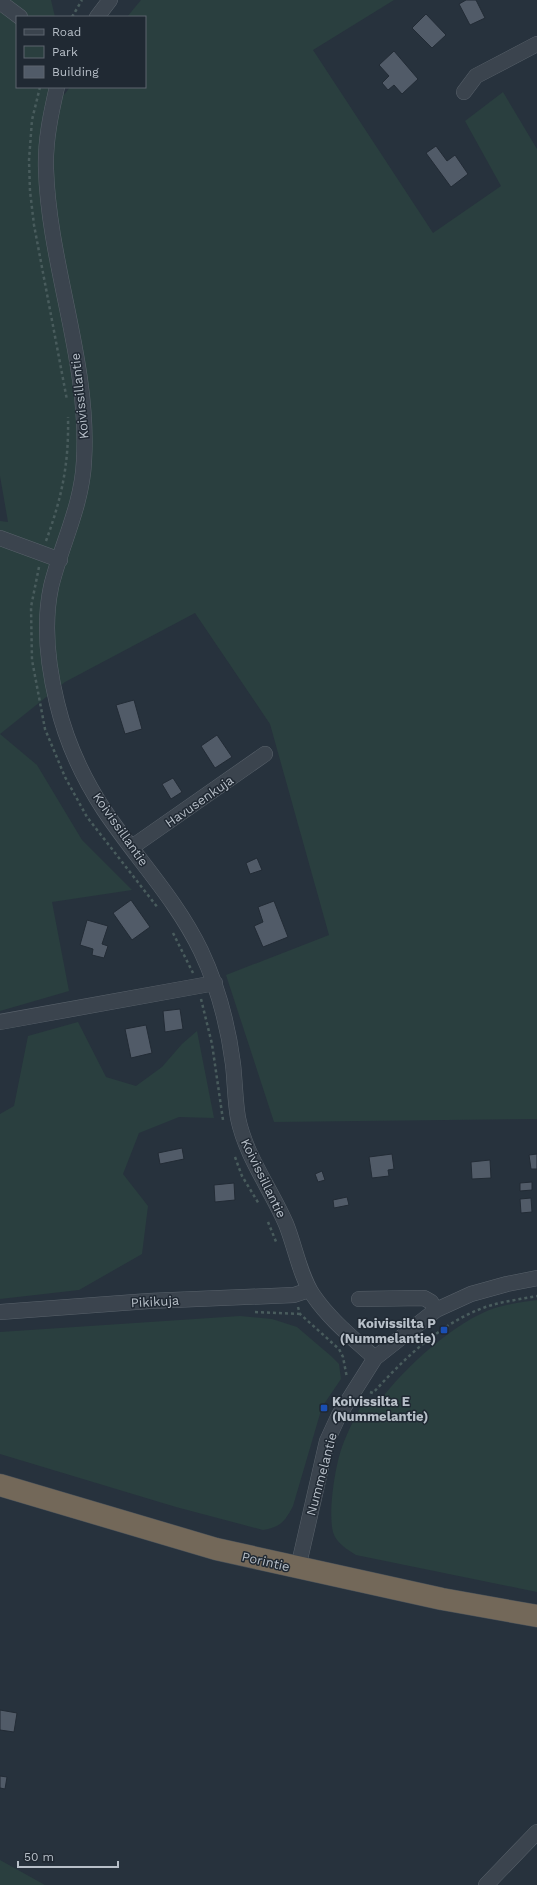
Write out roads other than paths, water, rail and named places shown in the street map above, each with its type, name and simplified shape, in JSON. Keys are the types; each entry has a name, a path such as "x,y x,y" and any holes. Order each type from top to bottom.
{"highway":[{"name":"Porintie","path":"0,1485 216,1549 442,1599 537,1616"}],"street":[{"path":"98,16 110,0"},
{"path":"0,2 19,16"},
{"path":"464,92 476,76 537,44"},
{"name":"Koivissillantie","path":"57,88 50,115 46,166 55,252 80,375 85,426 84,463 78,504 51,589 47,627 48,660 57,705 73,754 103,809 170,898 187,924 215,983 225,1020 233,1064 238,1115 244,1141 286,1225 309,1290 327,1315 375,1358"},
{"path":"0,538 60,560"},
{"name":"Havusenkuja","path":"132,847 265,754"},
{"path":"0,1022 215,983"},
{"name":"Nummelantie","path":"298,1568 328,1441 339,1415 375,1358 436,1310 471,1294 507,1284 537,1278"},
{"name":"Pikikuja","path":"0,1312 149,1301 294,1295 309,1290"},
{"path":"359,1299 424,1298 431,1302 436,1310"},
{"path":"486,1885 537,1832"}],"place":[{"name":"Koivissilta P (Nummelantie)","path":"444,1330"},
{"name":"Koivissilta E (Nummelantie)","path":"324,1408"}]}
